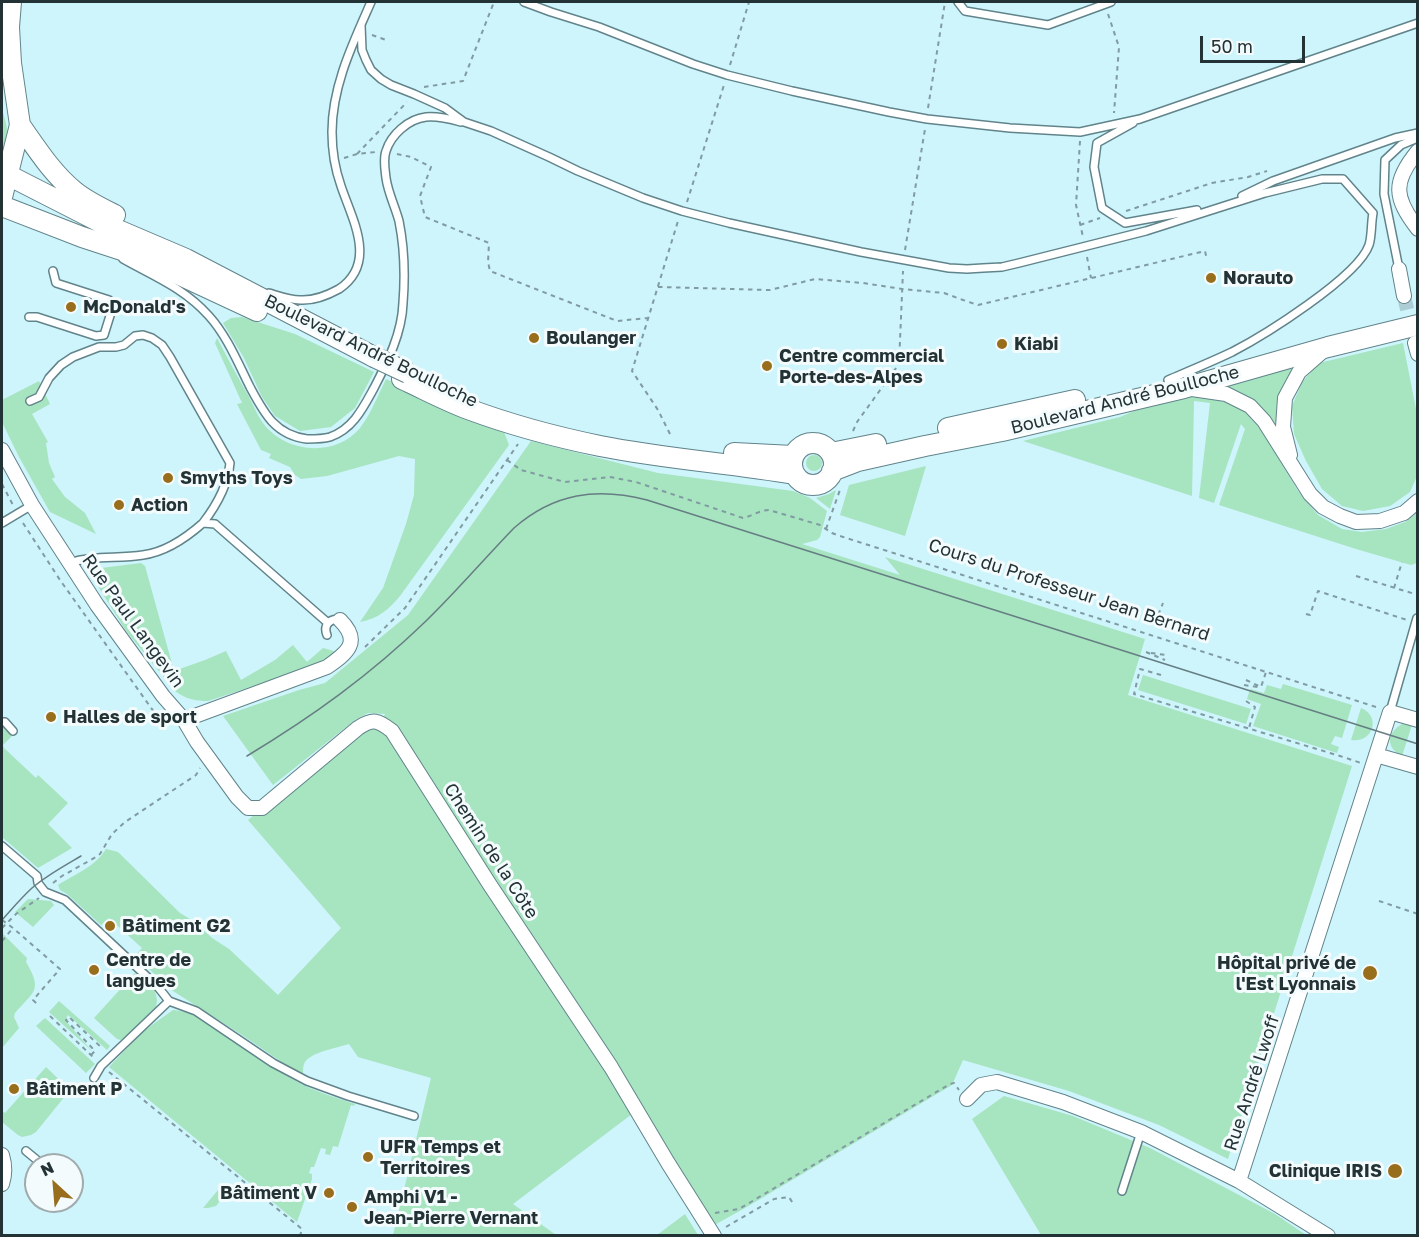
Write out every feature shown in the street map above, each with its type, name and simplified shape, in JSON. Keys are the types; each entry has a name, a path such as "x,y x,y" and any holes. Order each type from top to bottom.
{"main road":[{"path":"10,2 6,68 20,125 45,161 75,192 102,209 141,228 186,259"},
{"path":"2,197 4,174 20,125"},
{"name":"Boulevard André Boulloche","path":"4,174 104,224 186,259 371,360"},
{"name":"Boulevard André Boulloche","path":"2,206 82,237 137,255 371,360 467,409 528,429 598,446 725,463 794,465 797,478 805,483 814,484 827,479 836,468 858,461 1002,431 1176,384 1328,347 1417,340"},
{"name":"Boulevard André Boulloche","path":"1176,384 1326,336 1418,313"},
{"path":"794,465 795,452 802,445 811,442 824,446 836,468"}],"street":[{"path":"1418,151 1407,164 1399,184 1400,199 1405,212 1418,229"},
{"path":"1399,269 1404,296"},
{"path":"1296,471 1283,427 1285,398 1299,372 1328,347"},
{"path":"1176,384 1226,394 1250,406 1264,421 1310,494 1323,507 1340,516 1356,522 1380,522 1404,513 1418,501"},
{"name":"Rue Paul Langevin","path":"2,450 32,505 108,621 163,696 184,720"},
{"path":"184,720 327,667 342,657 351,646 350,633 334,622"},
{"path":"1384,710 1418,720"},
{"name":"Rue André Lwoff","path":"966,1099 981,1085 997,1082 1064,1102 1142,1132 1239,1181 1374,761 1384,710"},
{"name":"Chemin de la Côte","path":"184,720 197,742 237,797 248,808 262,808 369,721 381,722 392,731 490,885 611,1066 713,1235"},
{"path":"1374,761 1418,767"},
{"path":"2,1155 4,1167 2,1184"},
{"path":"1239,1181 1328,1236"}],"lane":[{"path":"235,285 301,301 318,298 334,291 347,283 354,274 359,260 360,244 340,183 332,133 335,98 370,2"},
{"path":"524,2 599,27 662,53 727,75 927,119 1010,128 1080,132 1140,119 1418,23"},
{"path":"958,2 965,10 1048,26 1112,2"},
{"path":"361,25 362,50 371,70 391,85 445,108 464,122"},
{"path":"82,237 176,287 196,303 215,323 263,412 276,426 292,435 321,439 348,427 363,409 390,354 400,327 403,304 401,235 386,180 385,152 400,129 424,117 439,117 464,122 491,131 609,184 682,211 814,242 967,270 1002,267 1146,231 1265,193 1322,179 1343,179 1373,213 1369,246 1354,268 1314,301 1176,384"},
{"path":"1140,119 1097,143 1094,167 1102,208 1125,223 1222,206 1273,181 1395,138 1418,133"},
{"path":"1399,269 1383,194 1385,160 1401,145 1418,138"},
{"path":"29,317 37,317 96,336 104,335 113,306 109,300 56,282 53,272"},
{"path":"30,401 39,397 49,378 61,365 73,357 99,347 124,345 135,336 143,335 162,345 230,464 224,489 213,511 193,532 177,542 144,555 80,559 69,563"},
{"path":"2,523 32,505"},
{"path":"203,523 215,524 334,622 325,630 327,635"},
{"path":"1384,710 1416,620"},
{"path":"2,722 5,722 13,731"},
{"path":"2,846 37,876 38,883 45,892 65,900 158,987 169,1001 196,1011 273,1063 307,1081 414,1116"},
{"path":"94,1078 101,1066 169,1001"},
{"path":"1122,1191 1142,1132"},
{"path":"26,1150 29,1153"}],"path":[{"path":"357,154 421,87 463,81 494,2"},
{"path":"853,431 899,364 904,259 945,2"},
{"path":"341,159 357,154 385,152 411,157 431,167 420,196 425,217 489,243 490,271 617,321 648,318"},
{"path":"1080,225 1212,183 1248,177 1271,170"},
{"path":"658,287 770,290 815,279 944,292 978,305 1205,251 1207,260"},
{"name":"Cours du Professeur Jean Bernard","path":"366,646 405,608 507,460 522,470 565,482 610,477 636,482 743,518 770,510 820,525 832,533 1384,710"},
{"path":"826,529 836,468"},
{"path":"2,484 60,580 154,712 165,722 184,720"},
{"path":"1394,588 1402,562"},
{"path":"1356,576 1418,595"},
{"path":"1306,614 1310,615 1318,591 1416,620"},
{"path":"1155,623 1163,603"},
{"path":"1165,660 1146,652 1166,655"},
{"path":"1161,675 1140,669 1134,694 1340,756 1374,761"},
{"path":"1261,687 1266,672"},
{"path":"1246,680 1261,687"},
{"path":"1244,685 1261,687"},
{"path":"1246,701 1256,707 1249,728"},
{"path":"2,927 16,914 38,900 62,876 100,854 112,834 125,822 196,775 202,765"},
{"path":"1379,901 1418,914"},
{"path":"2,920 60,969 33,1000 37,1004"},
{"path":"2,941 13,928"},
{"path":"50,1016 92,1055 95,1051 66,1020 69,1017 107,1053 99,1062 101,1066 302,1229 300,1236"},
{"path":"703,1219 711,1214 739,1209 950,1084 954,1083 966,1099"},
{"path":"713,1235 774,1199 789,1197 794,1205"}],"green space":[{"path":"2,109 8,138 2,155"},
{"path":"242,317 295,334 374,372 355,408 331,427 300,431 275,416 262,397 244,358 223,323 231,318"},
{"path":"217,338 263,423 272,433 297,446 324,448 350,438 364,423 386,379 504,432 509,445 400,596 378,616 360,622 383,588 406,524 414,495 415,459 399,456 327,476 301,479 290,467 269,458 271,454 261,450 237,404 242,403 215,343"},
{"path":"1403,343 1417,414 1417,476 1410,492 1390,506 1363,511 1342,506 1322,489 1306,461 1294,434 1292,406 1302,382 1319,363"},
{"path":"1299,363 1278,404 1276,422 1273,424 1254,402 1229,389 1226,383"},
{"path":"39,381 50,404 32,414 48,442 46,443 49,463 55,477 52,479 65,497 85,513 96,534 50,512 2,422 2,400"},
{"path":"1196,395 1220,398 1242,409 1263,432 1298,491 1318,515 1342,529 1362,532 1386,529 1405,522 1417,513 1417,563 1411,565 1356,549 1219,505 1245,429 1241,424 1214,503 1199,498 1210,403 1194,401 1192,496 1023,441 1120,417 1146,406"},
{"path":"531,441 658,473 793,491 810,498 827,511 820,537 802,544 900,575 885,557 1145,639 1128,695 1352,766 1228,1159 1159,1125 1069,1091 963,1060 952,1085 709,1228 636,1111 513,1204 556,1235 393,1235 431,1078 358,1057 349,1044 311,1056 304,1064 303,1074 173,991 135,956 142,948 109,918 101,925 60,890 58,885 90,865 106,849 118,852 180,913 229,949 278,995 341,928 248,820 358,728 381,722 385,714 368,713 355,720 273,785 223,716 325,683 408,615"},
{"path":"814,455 820,457 822,463 820,469 814,471 808,469 806,463 808,457"},
{"path":"926,466 905,536 840,515 849,485"},
{"path":"836,490 830,509 816,498 829,494"},
{"path":"141,563 145,566 174,671 226,651 241,680 275,660 293,645 307,662 323,648 337,652 337,654 302,670 208,701 183,696 175,691 126,631 89,572 93,569"},
{"path":"1143,675 1251,709 1246,724 1138,690"},
{"path":"1283,684 1352,705 1342,738 1335,736 1331,744 1339,747 1337,753 1253,726 1261,704 1247,699 1250,689 1264,693 1267,685 1281,689"},
{"path":"1361,708 1371,717 1372,728 1365,737 1351,740"},
{"path":"2,724 13,735 3,745 4,748 36,778 38,775 68,803 48,824 72,848 38,868 2,837"},
{"path":"1402,724 1412,725 1402,756 1393,748 1390,740 1393,732"},
{"path":"28,899 51,901 54,905 33,927 15,912"},
{"path":"2,933 27,958 26,962 35,985 31,995 15,1013 14,1017 19,1028 2,1048"},
{"path":"135,973 155,991 156,1008 121,1040 94,1018"},
{"path":"59,1001 110,1046 107,1050 68,1015 65,1020 92,1051 49,1012"},
{"path":"173,1010 182,1011 206,1021 301,1084 355,1104 351,1105 338,1147 333,1146 330,1155 325,1154 326,1149 321,1148 314,1167 311,1167 309,1173 312,1174 312,1179 297,1222 109,1067 142,1032"},
{"path":"45,1018 95,1064 86,1073 36,1026"},
{"path":"46,1067 70,1090 36,1132 22,1137 2,1122 2,1111 5,1113"},
{"path":"1004,1096 1073,1116 1150,1148 1275,1214 1306,1235 1041,1235 972,1119"},
{"path":"218,1190 220,1200 218,1204 203,1208"},
{"path":"685,1214 698,1235 657,1235"}],"tunnel":[{"path":"1404,296 1413,335"}],"tram line":[{"path":"247,756 318,710 383,660 426,621 514,528 529,516 560,500 593,494 611,494 647,500 1418,744"},
{"path":"2,920 38,883 81,856"}],"place":[{"name":"Norauto","path":"1211,278"},
{"name":"McDonald's","path":"71,307"},
{"name":"Boulanger","path":"534,338"},
{"name":"Kiabi","path":"1002,344"},
{"name":"Centre commercial Porte-des-Alpes","path":"767,366"},
{"name":"Smyths Toys","path":"168,478"},
{"name":"Action","path":"119,505"},
{"name":"Halles de sport","path":"51,717"},
{"name":"Bâtiment G2","path":"110,926"},
{"name":"Centre de langues","path":"94,970"},
{"name":"Hôpital privé de l'Est Lyonnais","path":"1370,973"},
{"name":"Bâtiment P","path":"14,1089"},
{"name":"UFR Temps et Territoires","path":"368,1157"},
{"name":"Clinique IRIS","path":"1395,1171"},
{"name":"Bâtiment V","path":"329,1193"},
{"name":"Amphi V1 - Jean-Pierre Vernant","path":"352,1207"}]}
